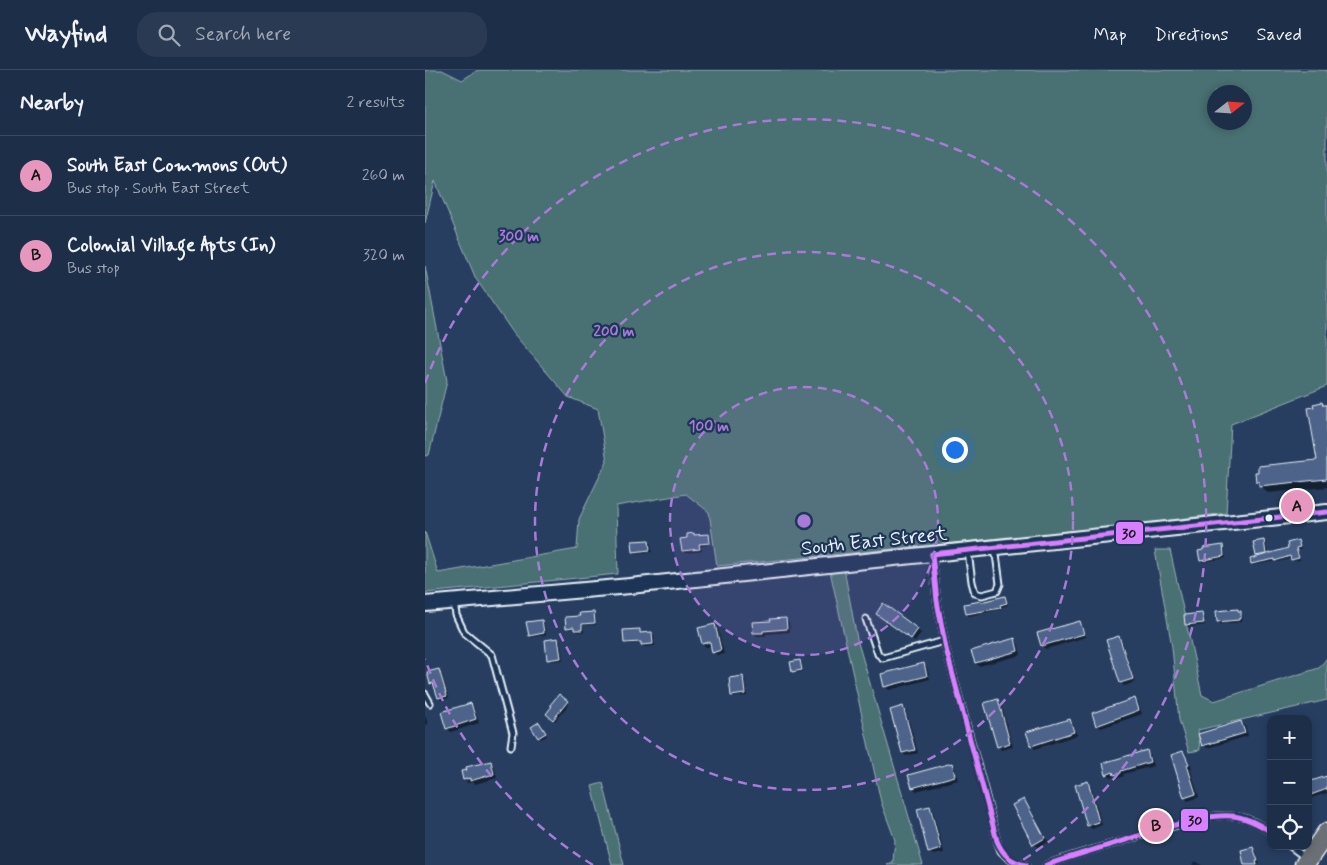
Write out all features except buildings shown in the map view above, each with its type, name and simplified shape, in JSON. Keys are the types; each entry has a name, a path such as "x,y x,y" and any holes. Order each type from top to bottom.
{"highway":[{"path":"1306,862 1327,832"}],"main road":[{"name":"South East Street","path":"425,604 630,586 1327,512"}],"lane":[{"path":"968,550 975,593 982,595 997,591 1000,584 995,547"},
{"path":"932,554 944,641 999,848 1007,858 1016,863 1026,865"},
{"path":"453,602 456,615 464,632 492,655 513,732 511,746"},
{"path":"866,619 878,654 883,658 944,641"},
{"path":"425,694 430,703"},
{"path":"1046,865 1175,826 1219,816 1245,818 1267,829"},
{"path":"1294,850 1306,862"}],"green space":[{"path":"425,70 442,70 462,80 478,70 1327,70 1327,386 1231,424 1226,513 1101,529 717,566 709,512 686,494 616,506 618,574 425,593 425,532 438,573 577,549 579,519 607,461 598,409 568,397 514,334 476,279 435,181 425,223"},
{"path":"425,266 447,381 429,455 425,456"},
{"path":"1155,550 1170,550 1202,695 1214,701 1319,668 1327,658 1327,700 1198,730 1200,750 1189,752 1179,720 1172,647"},
{"path":"844,569 857,639 923,865 887,865 893,862 895,840 881,802 830,571"},
{"path":"603,783 624,865 612,865 592,786"}],"transit line":[{"name":"30","path":"932,554 1327,512"},
{"name":"30","path":"932,554 937,601 946,649 997,841 1008,857 1026,865"},
{"name":"30","path":"1046,865 1175,825 1209,817 1232,816 1247,819 1267,830"}],"place":[{"name":"South East Commons (Out)","path":"1297,506"},
{"name":"Colonial Village Apts (In)","path":"1156,826"}]}
